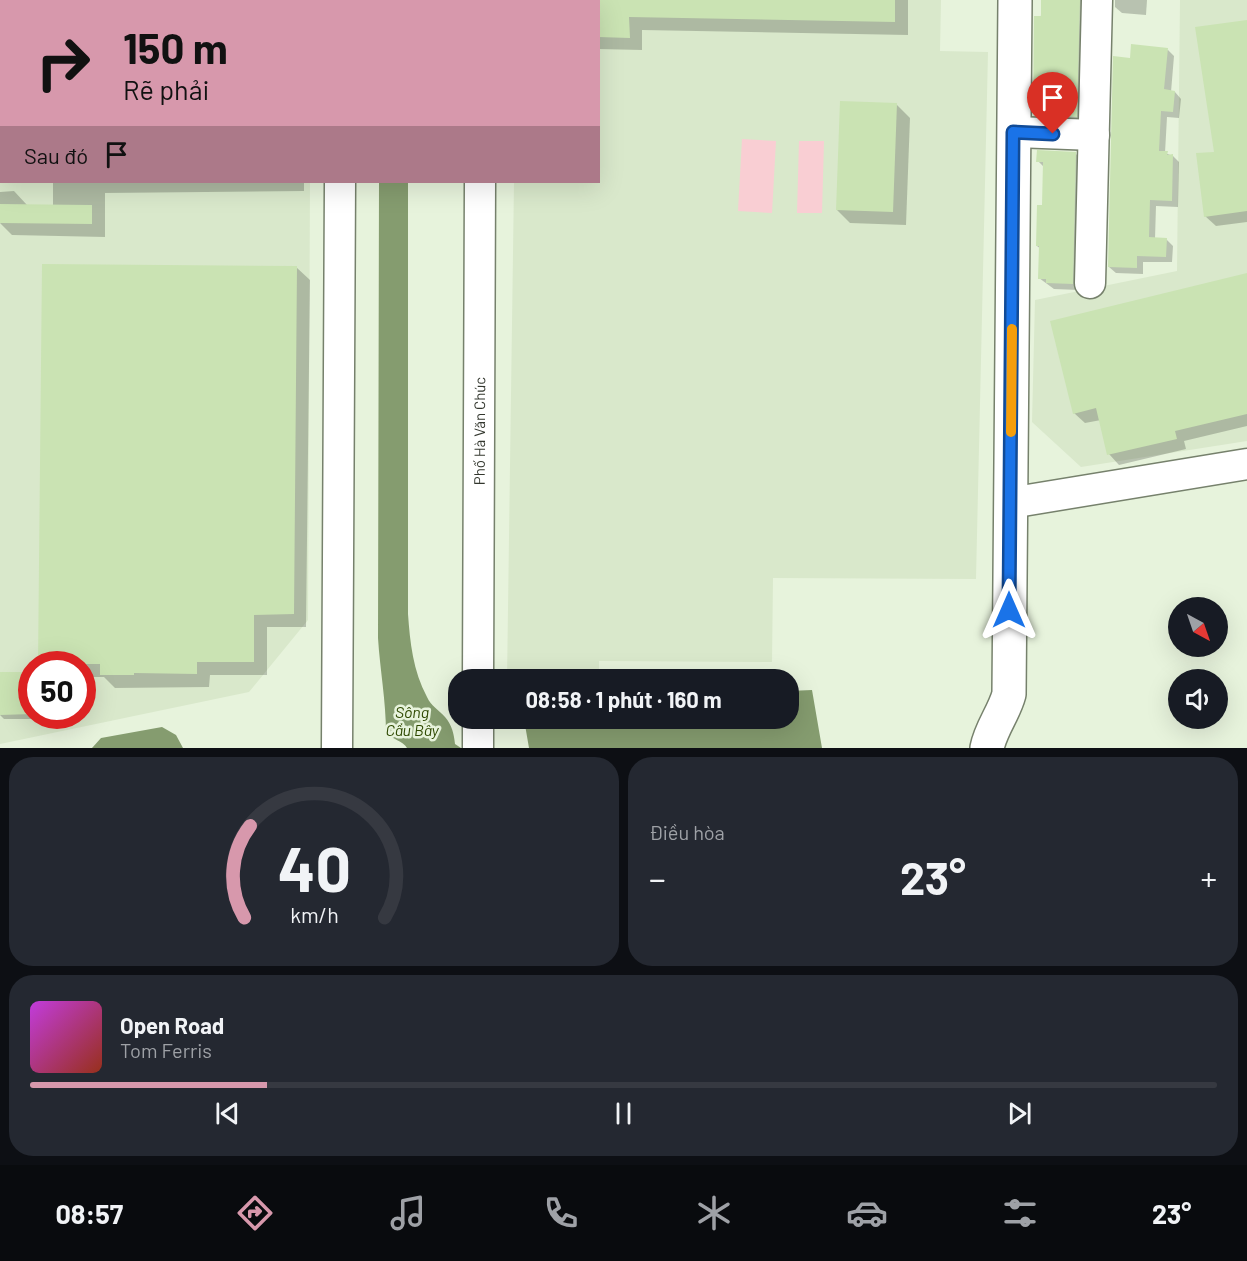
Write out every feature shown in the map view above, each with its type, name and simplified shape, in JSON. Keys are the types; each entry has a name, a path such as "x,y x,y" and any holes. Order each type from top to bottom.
{"main road":[{"path":"987,748 1009,694 1015,0"}],"street":[{"path":"1090,284 1097,0"},
{"path":"1013,132 1094,135"},
{"path":"337,748 340,183"},
{"name":"Phố Hà Văn Chúc","path":"478,669 480,183"},
{"path":"1010,503 1247,464"},
{"path":"478,729 478,748"}],"shaded area":[{"path":"600,0 941,0 940,51 988,52 976,579 773,578 772,662 599,661 599,669 507,669 514,183 600,183"},
{"path":"1180,0 1247,0 1247,441 1081,467 1032,422 1035,300 1177,271"},
{"path":"742,139 776,141 772,213 738,211"},
{"path":"799,141 824,141 822,213 797,213"},
{"path":"0,183 310,183 308,620 249,692 96,724 96,651 18,651 18,729 72,729 0,744"}],"water":[{"name":"Sông Cầu Bây","path":"379,183 408,183 408,614 411,646 422,687 431,703 447,720 448,729 452,730 455,744 461,748 407,748 386,733 378,638"},
{"path":"812,690 822,748 529,748 526,729 799,729 799,691"},
{"path":"162,727 176,735 183,748 92,748 101,738"}],"building":[{"path":"600,0 895,0 895,22 629,17 630,38 600,37"},
{"path":"1041,0 1080,0 1077,117 1033,114 1034,16 1041,16"},
{"path":"1247,20 1247,211 1204,217 1196,153 1214,152 1195,27"},
{"path":"1131,44 1168,48 1164,89 1175,91 1173,112 1161,111 1159,151 1168,151 1167,155 1173,154 1172,201 1150,200 1149,237 1167,238 1166,257 1137,256 1137,268 1108,267 1113,56 1130,58"},
{"path":"840,101 897,103 893,212 836,210"},
{"path":"1037,150 1076,152 1073,284 1046,283 1046,279 1038,279 1037,205 1042,205 1043,162 1036,162"},
{"path":"0,204 92,205 92,224 0,223"},
{"path":"42,264 297,266 294,614 254,615 254,662 197,662 197,674 100,675 100,664 96,664 96,651 38,651"},
{"path":"1247,273 1247,414 1175,431 1177,439 1107,455 1096,408 1073,414 1050,321"},
{"path":"0,672 18,672 18,714 0,715"}],"slow traffic":[{"path":"1011,432 1012,329"}],"route":[{"path":"1009,610 1013,132 1053,134"}]}
